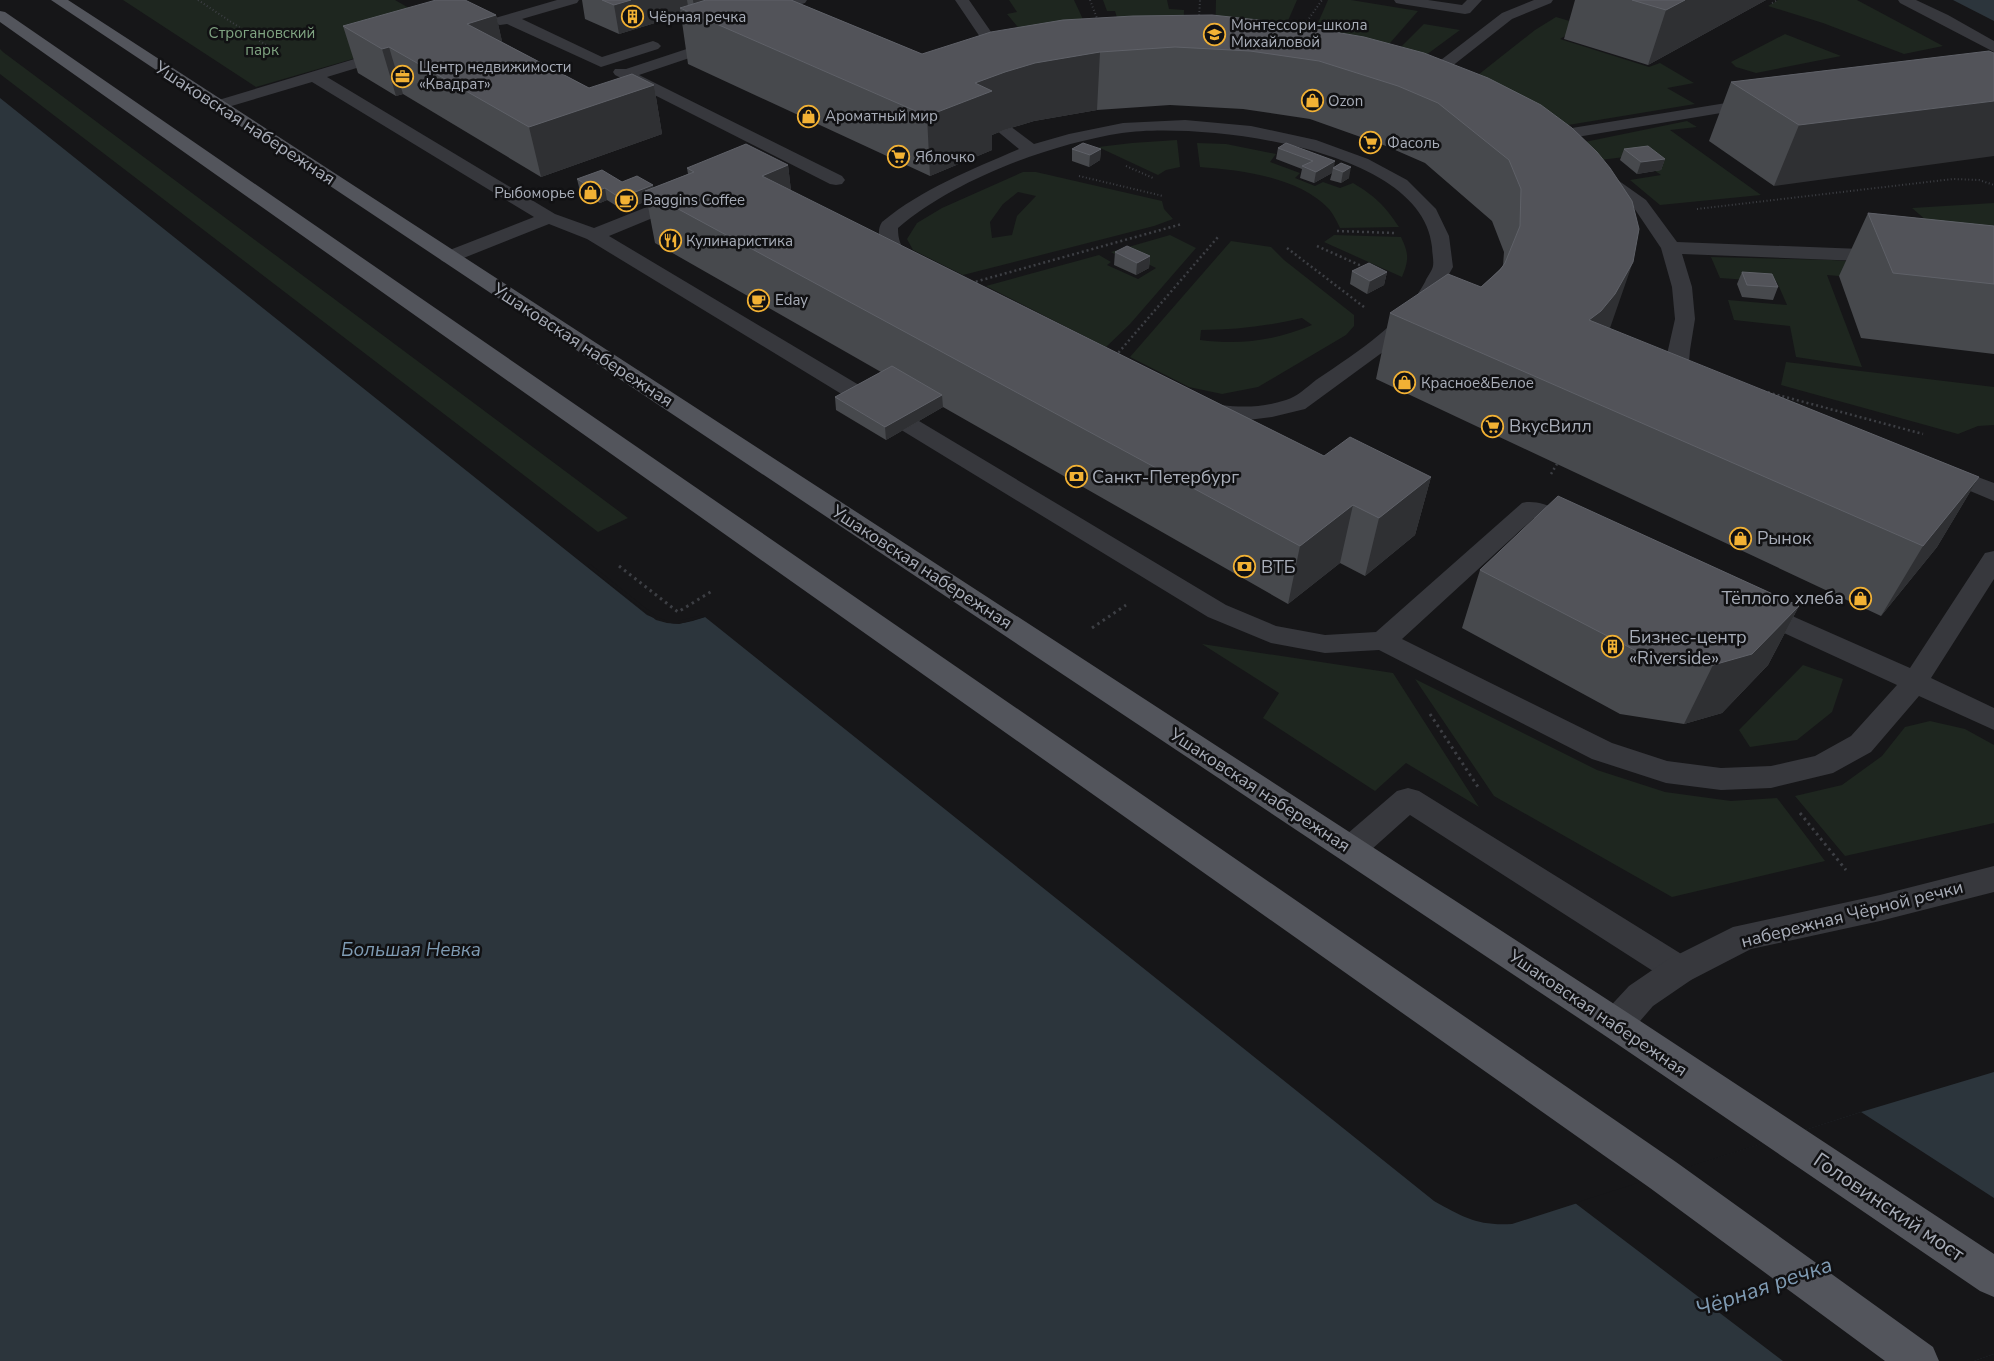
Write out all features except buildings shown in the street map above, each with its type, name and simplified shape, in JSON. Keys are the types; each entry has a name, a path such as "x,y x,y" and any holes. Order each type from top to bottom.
{"main road":[{"name":"Ушаковская набережная","path":"58,0 1616,1024 1784,1137"},
{"path":"0,15 1663,1175 1919,1361"},
{"name":"Головинский мост","path":"1784,1137 1994,1277"}],"street":[{"path":"483,26 572,0"},
{"path":"743,18 800,0"},
{"path":"962,0 1001,70 1026,66"},
{"path":"1401,0 1477,9 1508,16"},
{"path":"1412,92 1508,16 1546,0"},
{"path":"1905,0 1994,47"},
{"path":"509,19 601,62 836,180"},
{"path":"625,74 733,39"},
{"path":"601,62 668,41"},
{"path":"218,105 408,48"},
{"path":"314,76 548,218 572,225 594,235 861,396"},
{"path":"1561,152 1529,136 1724,110 1771,100"},
{"path":"960,288 903,259 889,241 889,226 907,209 923,198 1031,150 1069,139 1123,128 1185,125 1252,131 1310,144 1362,163 1401,184 1427,209 1440,236 1444,267 1420,308 1403,326 1380,345 1297,404 1277,410 1255,414 1215,410 1181,401"},
{"path":"1004,130 1031,150"},
{"path":"771,164 789,156"},
{"path":"1585,166 1640,204 1671,248 1682,287 1685,319 1679,350 1676,386"},
{"path":"594,235 700,192"},
{"path":"449,257 548,218"},
{"path":"1671,248 1909,257"},
{"path":"1420,308 1441,314"},
{"path":"911,426 1218,611 1271,634 1325,644 1383,641 1602,751 1666,772 1720,779 1771,778 1823,765 1860,744 1915,682 1994,559"},
{"path":"1924,464 1984,488 1994,494"},
{"path":"1383,641 1531,508 1594,536"},
{"path":"1737,601 1994,720"},
{"path":"1350,849 1408,799 1679,970"},
{"name":"набережная Чёрной речки","path":"1616,1024 1641,996 1679,970 1744,937 1880,908 1994,879"}],"path":[{"path":"198,0 314,76"},
{"path":"1090,0 1100,26"},
{"path":"1199,26 1200,0"},
{"path":"1296,36 1322,0"},
{"path":"1772,4 1778,0"},
{"path":"1078,175 1163,196"},
{"path":"1695,209 1952,179 1979,180 1994,184"},
{"path":"960,288 975,281 1182,224"},
{"path":"1337,232 1402,233"},
{"path":"1111,357 1119,352 1218,237"},
{"path":"1317,246 1367,268"},
{"path":"1286,248 1371,312"},
{"path":"1758,390 1928,435"},
{"path":"619,566 678,612 712,591"},
{"path":"1430,713 1482,793"},
{"path":"1771,778 1848,872"}],"green space":[{"name":"Строгановский парк","path":"123,0 395,0 449,31 256,87"},
{"path":"1009,0 1074,0 1094,43 1036,49 1007,14 1017,12"},
{"path":"1103,0 1167,0 1169,9 1184,10 1183,40 1124,41 1115,11 1107,11"},
{"path":"1216,0 1297,0 1277,46 1215,42"},
{"path":"1328,0 1351,0 1418,11 1376,59 1307,48"},
{"path":"1778,0 1857,0 1943,46 1904,54 1823,23 1768,6"},
{"path":"1556,17 1583,25 1560,39 1649,67 1660,63 1694,83 1667,88 1695,104 1556,127 1459,90 1535,30"},
{"path":"1424,24 1460,30 1407,69 1383,65"},
{"path":"1785,34 1841,56 1756,73 1736,67 1731,62"},
{"path":"0,49 628,518 598,532 0,74"},
{"path":"1687,121 1697,127 1670,130 1761,195 1660,205 1630,180 1661,175 1633,156 1600,160 1575,144"},
{"path":"1177,140 1180,167 1166,170 1158,175 1098,147 1132,143"},
{"path":"1197,143 1226,144 1276,154 1270,162 1300,173 1295,178 1315,186 1323,182 1340,188 1353,183 1368,192 1379,202 1399,227 1340,228 1328,208 1316,197 1285,182 1251,173 1200,167"},
{"path":"1023,172 1036,172 1162,201 1164,209 1173,219 1154,226 963,275 913,250 907,239 917,223 942,208","holes":["1018,192 1036,196 1017,216 1012,235 992,238 990,222 1003,204"]},
{"path":"1994,203 1994,226 1965,225 1941,233 1912,208"},
{"path":"1170,235 1196,248 1130,324 1106,347 986,286 1099,255 1111,262 1107,265 1138,279 1156,268 1128,254 1122,258 1111,252"},
{"path":"1334,235 1401,237 1406,248 1407,257 1402,277 1324,242"},
{"path":"1231,241 1271,247 1284,260 1354,315 1354,326 1346,335 1258,387 1222,394 1189,387 1130,357","holes":["1302,318 1312,325 1284,335 1243,342 1200,340 1201,330 1252,327"]},
{"path":"1711,257 1832,260 1898,265 1909,282 1827,275 1862,367 1796,357 1790,326 1734,320 1728,300 1787,305 1777,282 1720,278"},
{"path":"1786,362 1994,387 1994,425 1978,426 1958,434 1781,385"},
{"path":"1202,644 1393,673 1479,807 1406,763 1375,791 1263,718 1279,693"},
{"path":"1803,665 1843,679 1832,712 1797,740 1750,747 1739,730"},
{"path":"1415,679 1597,770 1665,792 1731,801 1777,798 1825,861 1672,897 1494,796"},
{"path":"1930,721 1965,729 1994,745 1994,823 1845,856 1795,796 1842,785 1882,756 1905,727"}],"water":[{"path":"1953,0 1994,0 1994,21"},
{"name":"Большая Невка","path":"0,98 647,615 676,624 705,617 1434,1201 1454,1212 1489,1224 1512,1224 1861,1112 1994,1072 1994,1354 1974,1361 0,1361"}],"pier":[{"path":"590,564 657,617 667,621 678,621 702,615 705,617 679,624 656,620 587,566"},
{"path":"1861,1112 1994,1198 1994,1354 1974,1361 1783,1361 1575,1203"}],"place":[{"name":"Чёрная речка","path":"633,17"},
{"name":"Монтессори-школа Михайловой","path":"1215,34"},
{"name":"Центр недвижимости «Квадрат»","path":"403,76"},
{"name":"Ozon","path":"1312,101"},
{"name":"Ароматный мир","path":"809,116"},
{"name":"Фасоль","path":"1371,143"},
{"name":"Яблочко","path":"899,157"},
{"name":"Рыбоморье","path":"591,193"},
{"name":"Baggins Coffee","path":"627,200"},
{"name":"Кулинаристика","path":"670,241"},
{"name":"Eday","path":"759,300"},
{"name":"Красное&Белое","path":"1405,383"},
{"name":"ВкусВилл","path":"1493,426"},
{"name":"Санкт-Петербург","path":"1076,477"},
{"name":"Рынок","path":"1741,538"},
{"name":"ВТБ","path":"1245,567"},
{"name":"Тёплого хлеба","path":"1860,598"},
{"name":"Бизнес-центр «Riverside»","path":"1613,647"}]}
